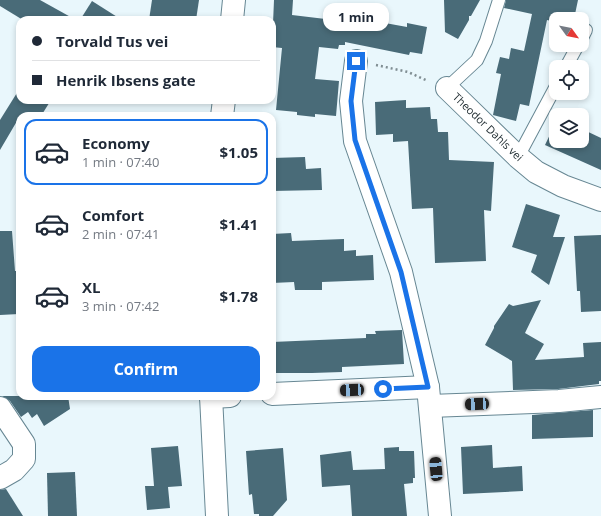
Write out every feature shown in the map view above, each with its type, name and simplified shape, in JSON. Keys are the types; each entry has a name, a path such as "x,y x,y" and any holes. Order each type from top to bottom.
{"street":[{"path":"232,16 234,0"},
{"path":"356,61 351,101 355,140 401,272 429,397 440,516"},
{"name":"Theodor Dahls vei","path":"447,88 518,157 536,172 601,200"},
{"path":"276,394 540,401 601,397"},
{"path":"218,400 218,516"},
{"path":"0,408 24,444 24,458 14,470 0,478"}],"lane":[{"name":"Theodor Dahls vei","path":"447,88 477,60 486,41 499,0"},
{"path":"518,157 549,99"}],"path":[{"path":"356,61 408,72 447,88"}],"building":[{"path":"0,0 40,0 69,16 16,16 0,6"},
{"path":"152,0 199,0 197,16 150,16"},
{"path":"274,0 293,0 292,15 384,26 385,23 407,27 407,23 427,27 422,54 410,52 409,55 345,42 345,45 339,45 338,49 319,47 315,79 339,81 336,116 315,114 315,117 297,115 297,112 276,110 282,48 276,47 276,16 273,16"},
{"path":"444,0 480,0 471,16 469,16 469,20 458,39 445,32"},
{"path":"506,0 578,0 575,12 549,12 549,20 547,20 529,106 520,104 516,121 493,115 501,74 496,73 500,57 509,59 511,48 524,51 532,14 504,8"},
{"path":"92,1 116,16 83,16"},
{"path":"16,94 16,104 48,104 44,112 16,112 16,123 0,150 0,120"},
{"path":"406,100 406,108 430,107 431,119 437,119 438,132 448,132 449,160 494,162 491,211 484,210 486,261 435,263 433,208 412,209 408,141 393,142 393,134 376,135 375,102"},
{"path":"589,132 601,138 601,170 552,148 589,148"},
{"path":"549,137 549,147 545,145"},
{"path":"305,157 306,169 321,168 322,190 276,191 276,158"},
{"path":"526,204 560,215 553,237 565,237 549,285 531,272 537,255 512,247"},
{"path":"0,231 12,231 16,271 16,314 0,315"},
{"path":"291,233 292,241 344,239 344,251 356,250 356,256 373,255 374,280 322,282 322,290 295,290 294,282 276,283 276,234"},
{"path":"601,235 601,311 581,312 580,291 577,291 574,236"},
{"path":"541,300 525,333 544,344 535,360 584,357 583,343 601,342 601,381 599,381 599,384 558,389 513,390 512,361 485,345 494,326 509,304 513,306"},
{"path":"402,330 404,364 342,367 342,372 276,373 276,342 366,338 366,334 376,334 375,331"},
{"path":"2,396 16,396 16,400 69,400 70,409 44,426 37,414 32,418 28,412 21,417 10,401"},
{"path":"593,410 593,437 532,439 532,415"},
{"path":"492,445 493,468 522,466 523,491 463,494 461,447"},
{"path":"178,446 182,486 168,487 170,508 147,510 145,486 154,486 151,448"},
{"path":"399,447 399,451 414,451 415,478 413,478 413,483 404,484 407,516 352,516 350,485 322,487 320,455 351,451 353,470 385,469 384,448"},
{"path":"283,448 287,500 273,516 259,516 259,514 254,514 252,494 249,495 246,451"},
{"path":"75,472 77,516 48,516 47,473"},
{"path":"6,489 23,516 0,516 0,490"}],"route":[{"path":"356,61 351,101 355,140 401,272 428,387 383,389"}]}
